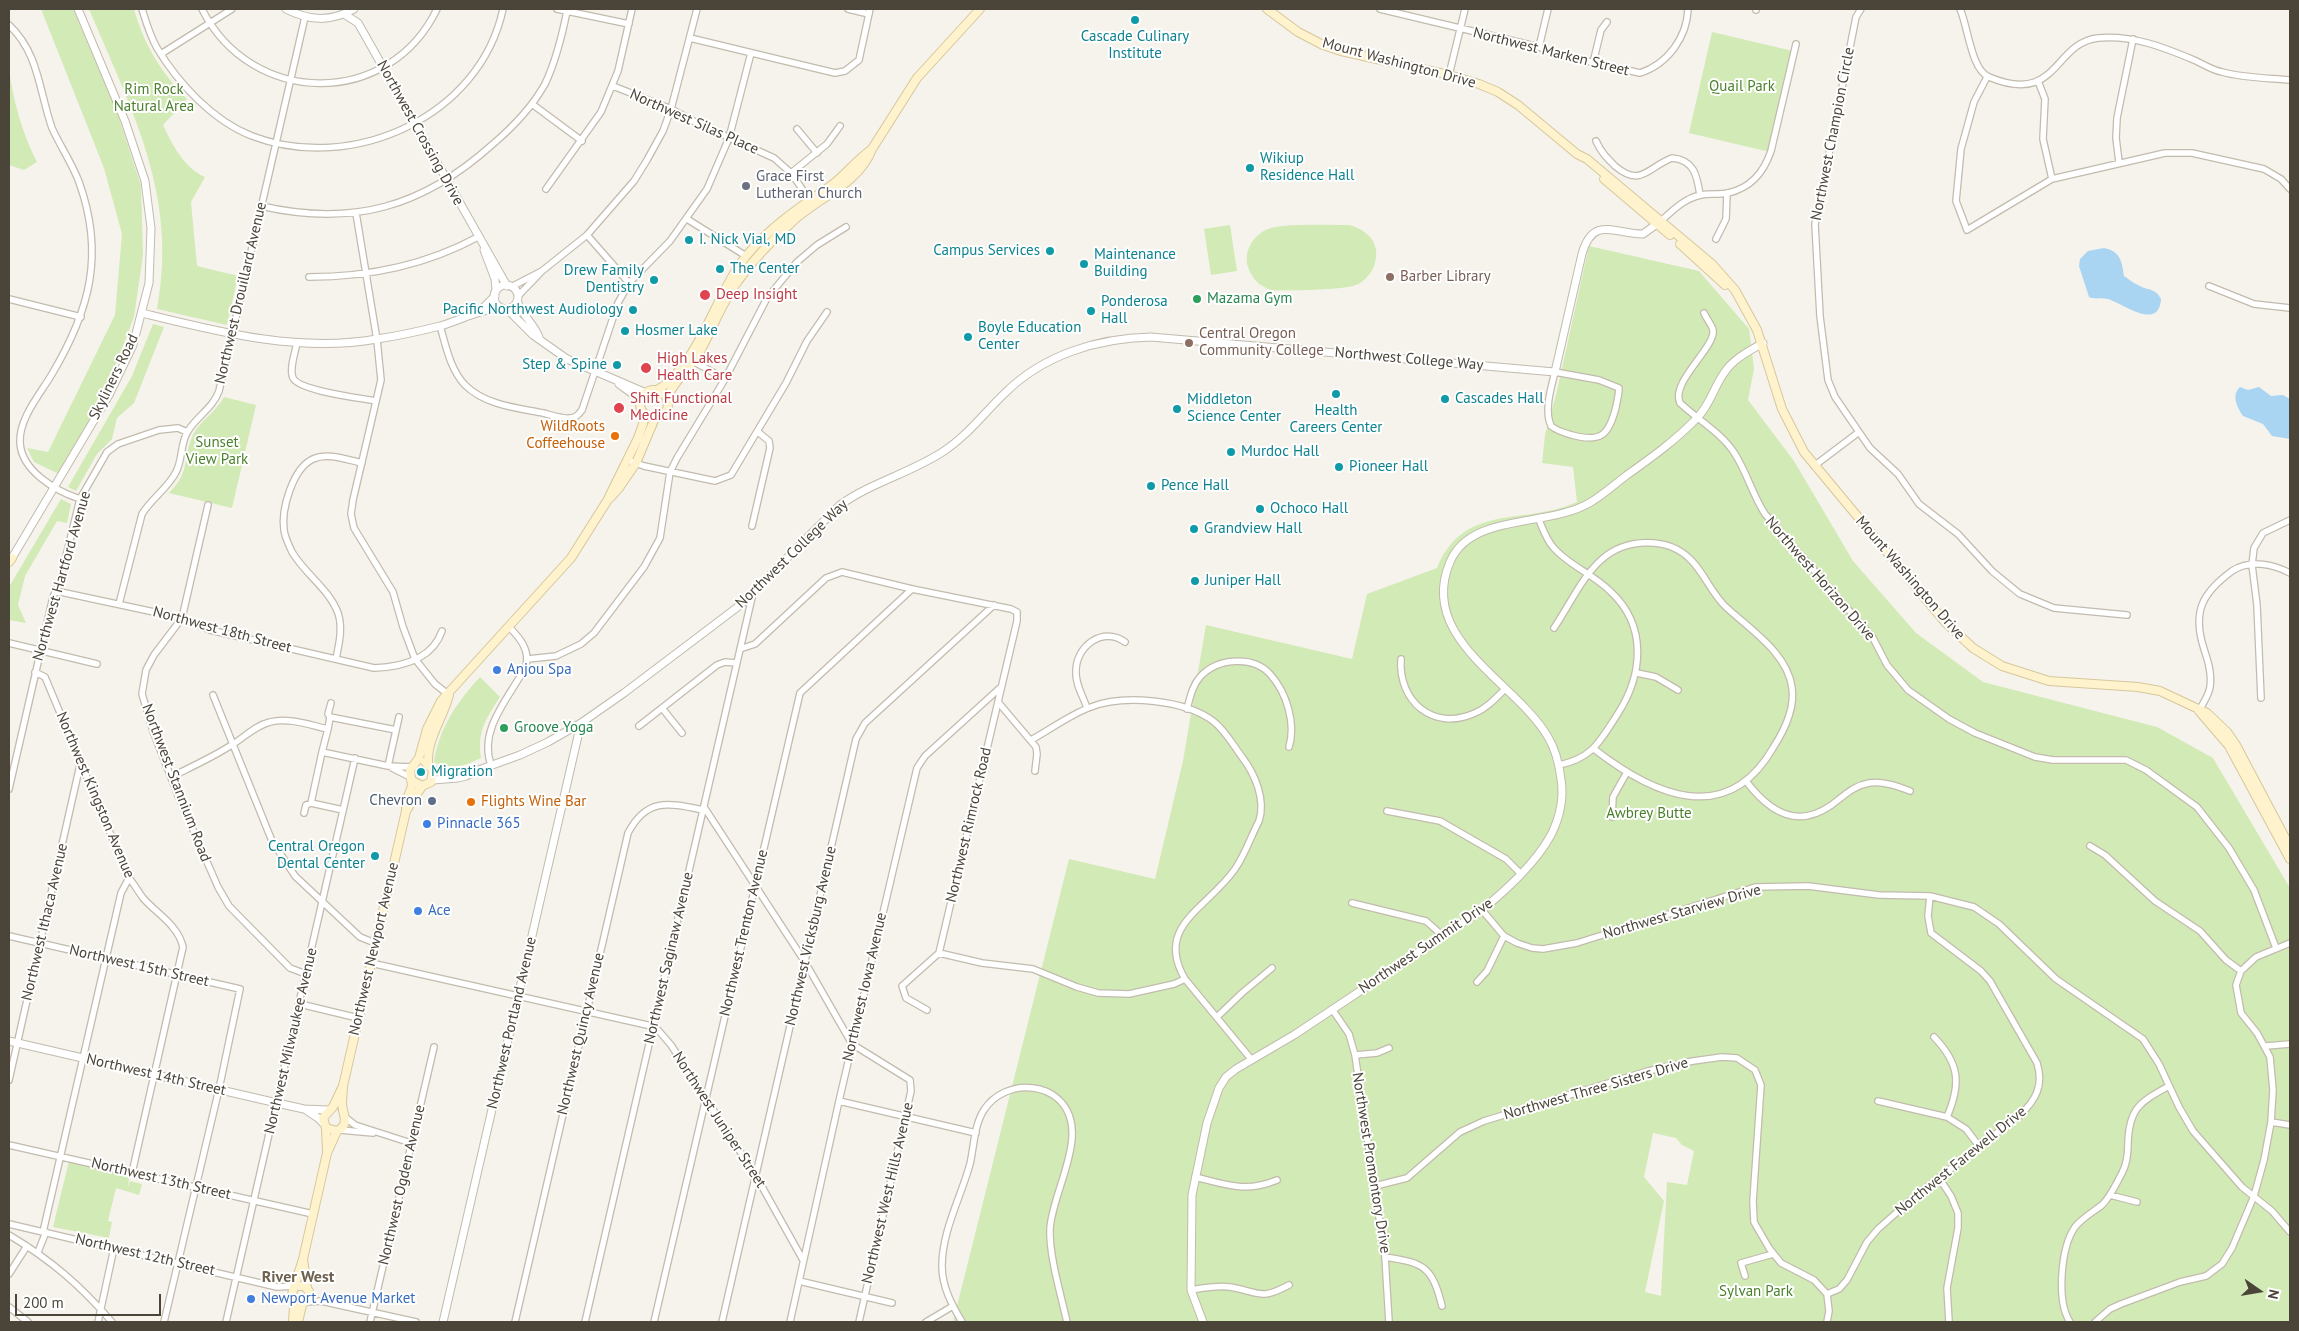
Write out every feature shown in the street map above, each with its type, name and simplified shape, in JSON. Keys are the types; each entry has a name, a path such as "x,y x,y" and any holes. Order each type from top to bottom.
{"main road":[{"path":"632,461 643,424 644,414 640,404 646,393 656,391 690,359 746,256 768,233 811,202 872,149 917,78 980,9"},
{"name":"Mount Washington Drive","path":"1267,9 1298,32 1323,45 1341,51 1449,75 1486,86 1510,99 1577,154 1659,223 1731,293 1738,297 1748,311 1763,343 1778,400 1787,422 1804,452 1944,622 1964,641 1987,658 2015,672 2048,681 2132,686 2160,691 2183,701 2199,711 2229,746 2290,859"},
{"path":"449,695 447,704 433,731 428,753 432,780 422,786 417,785 411,779 414,765 433,714 441,701 449,695 571,558 632,461 655,418 666,410 667,398 671,389 737,282 780,233 811,202"},
{"path":"656,391 667,398"},
{"path":"644,414 655,418"},
{"name":"Mount Washington Drive","path":"2199,711 2207,713 2219,724 2236,745 2290,847"},
{"path":"414,765 423,762 431,767"},
{"name":"Northwest Newport Avenue","path":"345,1115 343,1086 406,811 411,779"},
{"name":"Northwest Newport Avenue","path":"406,811 422,786"},
{"name":"Northwest Newport Avenue","path":"329,1110 343,1086"},
{"path":"293,1322 292,1291 296,1286 299,1267 303,1259 327,1153 339,1130 345,1125 345,1115 338,1109 329,1110 323,1118 326,1127 327,1153"},
{"path":"326,1127 339,1130"},
{"path":"298,1322 305,1302 309,1297 303,1259"},
{"path":"296,1286 301,1285 308,1290"}],"street":[{"name":"Skyliners Road","path":"10,560 109,395 133,345 149,283 151,228 144,181 125,120 78,9"},
{"path":"142,9 152,37 161,54 182,82 223,121 252,136 276,143 308,148 342,147 372,141 414,124 442,106 478,67 491,45 500,23 503,9"},
{"path":"202,9 209,23 222,39 246,62 266,73 311,84 354,80 383,68 416,41 437,9"},
{"path":"161,54 232,9"},
{"name":"Northwest Crossing Drive","path":"286,9 306,18 323,19 355,9 358,23 414,124 480,240 493,258 500,277 509,286"},
{"path":"557,9 629,24"},
{"path":"546,189 601,112 612,86 632,9"},
{"path":"142,313 232,334 297,343 336,344 376,340 440,326 479,312 514,306 518,298 542,271 587,235 634,181 663,131 671,109 697,9"},
{"path":"690,38 835,73 845,71 859,60 870,11 848,9"},
{"name":"Northwest Marken Street","path":"1380,9 1404,12 1460,29 1539,47 1555,54 1635,72 1646,71 1673,50 1679,42 1688,9"},
{"path":"1449,75 1465,9"},
{"path":"1539,47 1548,9"},
{"name":"Northwest Champion Circle","path":"1861,9 1856,17 1854,26 1817,210 1815,239 1820,316 1828,380 1835,398 1870,448 1898,474 1919,504 1958,534 1992,571 2020,594 2054,608 2127,615"},
{"path":"1960,9 1976,63 1987,76 2020,85 2038,82 2052,72 2064,57 2084,42 2098,38 2133,39 2157,44 2222,72 2290,80"},
{"path":"261,206 312,214 356,213 397,204 446,180 473,162 499,139 532,104 545,82 556,56 567,11"},
{"name":"Northwest Crossing Drive","path":"344,14 358,23"},
{"name":"Northwest Drouillard Avenue","path":"119,604 139,520 148,505 176,472 180,464 187,432 217,397 306,18"},
{"path":"1593,63 1601,30 1607,22"},
{"path":"9,25 19,34 32,55 39,74 45,106 54,130 78,180 86,204 91,234 91,270 81,317 73,337 22,427 20,442 30,466 42,479 80,499"},
{"path":"2120,162 2116,138 2118,118 2133,39"},
{"path":"1555,372 1587,239 1601,229 1643,234 1683,202 1700,195 1727,193 1744,187 1750,182 1764,168 1768,158 1796,44"},
{"path":"440,326 449,357 458,376 472,391 490,401 566,418 574,417 582,410 618,303 629,283 651,262 687,219 706,189 729,138 751,53"},
{"path":"1987,76 1974,102 1961,149 1956,201 1967,230 2052,179 2165,152 2192,153 2264,169 2281,179 2290,189"},
{"path":"2038,82 2045,99 2043,139 2052,179"},
{"name":"Northwest Silas Place","path":"612,86 671,109 774,158 791,173 811,202"},
{"path":"532,104 582,141"},
{"path":"791,173 832,139 840,126"},
{"path":"796,129 817,153"},
{"path":"1596,140 1601,153 1629,176 1639,176 1672,158 1685,161 1693,168 1700,195"},
{"path":"1716,239 1726,219 1727,193"},
{"path":"356,213 376,340 380,380 351,514 354,528 393,592 402,627 415,659 434,684 449,695"},
{"path":"687,219 746,256"},
{"path":"528,659 566,653 594,633 655,550 660,536 670,472 725,379 758,314 782,277 817,245 846,226"},
{"path":"587,235 629,283"},
{"path":"310,278 345,277 391,270 480,240"},
{"name":"Northwest Crossing Drive","path":"480,240 495,279 495,293"},
{"path":"479,312 495,293 542,271"},
{"path":"509,286 518,298 521,312 536,330 539,337"},
{"path":"2209,286 2254,304 2290,308"},
{"path":"495,293 496,303 516,316 524,327 562,356 594,372 646,393"},
{"path":"9,299 81,317"},
{"path":"632,461 670,472 715,481 722,480 735,470 758,432 807,341 827,312"},
{"name":"Northwest Horizon Drive","path":"1704,313 1713,330 1711,341 1694,362 1679,392 1678,399 1685,408 1698,417 1736,455 1755,499 1764,514 1873,638 1886,665 1908,690 1949,719 1974,733 2027,754 2053,760 2126,760 2166,783 2197,807 2229,848 2254,890 2276,948"},
{"name":"Northwest College Way","path":"432,780 466,776 548,742 581,723 692,643 753,593 840,505 862,490 918,466 946,450 966,434 1003,394 1025,376 1057,358 1091,345 1124,338 1151,337 1555,372 1574,374 1617,386 1619,391 1618,398 1607,432 1594,439 1586,439 1560,432 1549,423 1549,406 1555,372"},
{"path":"297,343 292,370 293,378 298,384 376,401"},
{"name":"Northwest Summit Drive","path":"1203,1322 1191,1290 1191,1223 1196,1177 1207,1123 1219,1088 1226,1077 1251,1059 1294,1035 1482,910 1520,873 1544,845 1557,820 1562,788 1560,765 1547,735 1534,718 1486,671 1457,636 1449,620 1444,605 1443,586 1455,552 1475,534 1498,525 1539,520 1568,513 1593,501 1664,448 1698,417 1724,373 1734,362 1763,343"},
{"path":"690,359 725,379"},
{"path":"610,378 634,395 640,404"},
{"name":"Northwest Hartford Avenue","path":"9,785 53,597 80,499 107,452 118,444 159,430 178,428 187,432"},
{"path":"752,526 770,448 766,438 758,432"},
{"path":"1814,466 1859,432"},
{"path":"336,659 340,634 338,615 328,596 293,553 284,529 284,515 298,472 314,459 326,456 362,463"},
{"name":"Northwest Stannium Road","path":"208,505 182,618 154,654 146,670 142,694 153,731 171,777 218,888 229,906 290,968 306,974"},
{"path":"1539,520 1553,547 1612,593 1627,613 1638,648 1637,674 1627,699 1594,749 1578,760 1560,765"},
{"path":"2261,698 2258,605 2252,566 2254,548 2264,533 2290,520"},
{"path":"1554,628 1601,560 1612,552 1638,543 1655,543 1673,548 1692,560 1724,605 1784,663 1792,684 1791,709 1778,740 1763,766 1746,781 1718,794 1696,798 1675,795 1659,790 1627,772 1594,749"},
{"path":"2199,711 2208,694 2211,679 2199,626 2204,597 2215,584 2237,568 2267,564 2290,573"},
{"path":"740,649 755,644 831,574 842,572 912,589 994,605"},
{"name":"Northwest Trenton Avenue","path":"654,1322 800,693 912,589"},
{"name":"Northwest 18th Street","path":"56,591 182,618 210,630 374,668 392,667 415,659 430,651 438,643 442,631"},
{"name":"Northwest Saginaw Avenue","path":"585,1322 753,593"},
{"name":"Northwest Rimrock Road","path":"939,953 1017,621 1016,612 994,605"},
{"name":"Northwest Vicksburg Avenue","path":"722,1322 856,738 865,723 994,605"},
{"path":"491,765 488,756 488,734 526,666 528,659 525,647 509,627"},
{"path":"1087,708 1076,678 1079,656 1088,644 1101,637 1113,636 1125,642"},
{"path":"9,643 97,664"},
{"path":"1401,659 1400,671 1404,686 1412,701 1424,711 1442,718 1458,718 1474,714 1490,704 1505,689"},
{"path":"1188,709 1192,691 1199,678 1208,669 1225,662 1242,661 1257,665 1270,674 1284,698 1290,715 1292,734 1288,747"},
{"path":"640,726 717,665 725,662 736,663"},
{"name":"Northwest Kingston Avenue","path":"35,672 45,677 129,878 143,898 181,937 182,956 176,975 132,1173"},
{"path":"1637,674 1656,677 1678,690"},
{"name":"Northwest Iowa Avenue","path":"790,1322 852,1044 917,768 925,756 1001,686"},
{"path":"213,695 272,841 282,859 295,876 360,937 375,943"},
{"path":"1031,740 1087,708 1111,701 1131,699 1158,702 1188,709 1212,721 1226,734 1252,771 1262,804 1259,821 1235,868 1214,894 1180,928 1176,938 1175,957 1185,979 1251,1059"},
{"path":"998,702 1031,740 1037,754 1034,771"},
{"path":"311,803 328,729 330,717 328,714 331,703"},
{"path":"662,708 682,733"},
{"path":"388,766 399,716"},
{"path":"330,717 396,730"},
{"path":"171,777 233,745 252,730 271,722 297,722 328,729"},
{"name":"Northwest Portland Avenue","path":"443,1322 581,723"},
{"path":"322,752 388,766 414,765"},
{"name":"Northwest Milwaukee Avenue","path":"226,1322 355,758"},
{"name":"Northwest Ithaca Avenue","path":"9,1080 81,764"},
{"path":"388,766 411,779"},
{"name":"Northwest College Way","path":"431,767 452,773 472,772"},
{"path":"1612,817 1613,797 1627,772"},
{"path":"1746,781 1770,807 1786,814 1798,815 1819,812 1847,791 1869,783 1890,784 1910,791"},
{"path":"304,813 306,805 311,803 343,810"},
{"name":"Northwest Quincy Avenue","path":"515,1322 586,1011 626,840 631,826 646,809 657,805 676,804 704,809"},
{"name":"Northwest West Hills Avenue","path":"704,809 805,962 852,1044 910,1080 911,1091 858,1322"},
{"path":"1387,811 1440,820 1506,859 1520,873"},
{"path":"2090,846 2105,855 2155,901 2200,931 2226,960 2241,972"},
{"path":"38,1252 121,892 129,878"},
{"name":"Northwest Starview Drive","path":"1482,910 1504,936 1517,943 1532,948 1555,948 1577,943 1755,887 1808,886 1878,895 1930,896 1974,907 1999,924 2056,979 2143,1039 2159,1064 2193,1131 2242,1187 2278,1216 2290,1232"},
{"name":"Northwest Farewell Drive","path":"1827,1294 1839,1289 1847,1280 1867,1242 1878,1229 2031,1105 2038,1091 2039,1070 1990,981 1981,971 1931,933 1928,916 1930,896"},
{"path":"1352,903 1426,921 1443,936"},
{"name":"Northwest 15th Street","path":"9,936 240,989 219,1089"},
{"path":"1477,982 1488,971 1504,936"},
{"path":"2095,1322 2110,1309 2121,1304 2180,1282 2199,1279 2214,1271 2222,1264 2232,1248 2254,1196 2264,1160 2271,1122 2274,1079 2266,1046 2241,1014 2236,985 2241,972 2256,957 2290,943"},
{"path":"927,1010 906,998 902,986 939,953 982,963 1033,969 1077,987 1098,993 1129,994 1174,984 1185,979"},
{"path":"371,963 586,1011 653,1028"},
{"path":"1217,1017 1272,968"},
{"path":"300,1004 358,1018"},
{"name":"Northwest Promontory Drive","path":"1332,1009 1349,1034 1355,1055 1385,1257 1389,1322"},
{"name":"Northwest Juniper Street","path":"653,1028 667,1040 756,1176 803,1260"},
{"path":"1934,1037 1947,1050 1956,1073 1955,1098 1947,1117"},
{"name":"Northwest 14th Street","path":"9,1041 304,1109 329,1110"},
{"path":"2266,1046 2290,1044"},
{"name":"Northwest Ogden Avenue","path":"370,1322 434,1047"},
{"path":"1355,1055 1383,1051 1389,1048"},
{"name":"Northwest Three Sisters Drive","path":"1375,1186 1407,1178 1460,1132 1484,1121 1648,1072 1693,1061 1731,1057 1747,1063 1754,1070 1761,1085 1753,1216 1757,1228 1773,1254 1792,1270 1814,1280 1827,1294"},
{"path":"2070,1322 2062,1303 2066,1249 2076,1225 2110,1195 2124,1170 2131,1116 2136,1108 2146,1098 2169,1086"},
{"path":"962,1322 953,1306 943,1278 943,1255 948,1229 970,1164 976,1133 984,1110 998,1095 1012,1090 1033,1087 1051,1093 1065,1104 1070,1113 1073,1130 1072,1147 1055,1202 1050,1228 1067,1322"},
{"path":"164,1322 219,1089"},
{"path":"839,1101 976,1133"},
{"path":"1878,1101 1947,1117 1966,1129 1979,1146"},
{"name":"Northwest 14th Street","path":"304,1109 318,1118 326,1127"},
{"path":"345,1115 355,1125 378,1134 412,1143"},
{"path":"2271,1122 2290,1125"},
{"path":"339,1130 378,1134"},
{"name":"Northwest 13th Street","path":"9,1145 313,1214"},
{"path":"1196,1177 1240,1188 1255,1187 1277,1180"},
{"path":"1939,1178 1952,1196 1958,1213 1958,1228 1947,1288 1949,1322"},
{"path":"2110,1195 2137,1202"},
{"name":"Northwest 12th Street","path":"9,1224 282,1287 296,1286"},
{"path":"9,1235 38,1252 72,1279 112,1322"},
{"path":"9,1274 27,1246"},
{"path":"98,1322 114,1248"},
{"path":"1745,1276 1741,1263 1773,1254"},
{"path":"1385,1257 1407,1260 1424,1266 1436,1283 1442,1306"},
{"path":"799,1281 892,1303"},
{"path":"1191,1290 1230,1287 1262,1296 1274,1293 1289,1285"},
{"path":"282,1287 293,1300"},
{"path":"308,1290 321,1301"},
{"path":"1827,1294 1829,1311 1827,1322"},
{"path":"305,1302 321,1301 416,1322"},
{"path":"926,1322 953,1306"},
{"path":"9,1307 28,1322"}],"green space":[{"path":"41,9 73,9 117,112 141,186 143,255 134,317 107,388 59,474 34,462 27,448 48,452 115,315 122,234 104,168"},
{"name":"Rim Rock Natural Area","path":"89,9 134,9 154,57 169,79 187,99 163,125 185,162 205,177 191,202 197,266 238,276 227,325 157,309 162,268 162,229 156,191 147,154 135,118"},
{"name":"Quail Park","path":"1712,32 1793,51 1770,152 1689,133"},
{"path":"9,70 19,118 37,162 24,170 9,165"},
{"path":"1230,225 1237,271 1211,275 1204,229"},
{"path":"1295,225 1349,225 1366,233 1373,241 1376,250 1374,267 1367,277 1358,284 1325,289 1272,290 1260,285 1254,279 1248,267 1247,256 1250,245 1258,235 1268,229"},
{"name":"Awbrey Butte","path":"1589,246 1699,271 1749,329 1754,369 1748,400 1794,461 1853,561 1916,633 1983,682 2157,727 2213,758 2290,888 2290,1322 953,1322 1069,859 1155,879 1183,761 1206,625 1352,659 1367,594 1437,568 1449,547 1463,533 1479,524 1497,519 1557,509 1577,502 1573,467 1542,463 1545,435 1556,395","holes":["1653,1133 1676,1138 1682,1145 1694,1151 1687,1185 1667,1182 1661,1296 1645,1292 1664,1201 1644,1177"]},
{"path":"153,324 164,327 134,403 117,418 112,439 97,454 76,491 68,487 132,376"},
{"name":"Sunset View Park","path":"224,397 256,405 232,508 169,493 184,470 190,441 194,433"},
{"path":"61,499 71,504 67,523 57,521 25,576 18,605 26,623 9,620 9,587"},
{"path":"480,677 500,697 484,726 480,740 481,758 458,766 440,765 434,762 436,750 450,716"},
{"path":"69,1161 129,1177 128,1187 130,1181 142,1184 139,1195 116,1188 108,1221 112,1222 109,1238 53,1227"}],"water":[{"path":"2104,248 2117,254 2124,276 2141,287 2159,295 2161,299 2159,309 2147,315 2108,299 2089,297 2079,266 2080,259 2088,251"},
{"path":"2240,387 2248,390 2259,387 2271,396 2283,395 2290,399 2290,439 2272,436 2263,424 2243,416 2235,397"}],"place":[{"name":"Cascade Culinary Institute","path":"1135,20"},
{"name":"Wikiup Residence Hall","path":"1250,168"},
{"name":"Grace First Lutheran Church","path":"746,186"},
{"name":"I. Nick Vial, MD","path":"689,240"},
{"name":"Campus Services","path":"1050,251"},
{"name":"Maintenance Building","path":"1084,264"},
{"name":"The Center","path":"720,269"},
{"name":"Barber Library","path":"1390,277"},
{"name":"Drew Family Dentistry","path":"654,280"},
{"name":"Deep Insight","path":"705,295"},
{"name":"Mazama Gym","path":"1197,299"},
{"name":"Pacific Northwest Audiology","path":"633,310"},
{"name":"Ponderosa Hall","path":"1091,311"},
{"name":"Hosmer Lake","path":"625,331"},
{"name":"Boyle Education Center","path":"968,337"},
{"name":"Central Oregon Community College","path":"1189,343"},
{"name":"Step & Spine","path":"617,365"},
{"name":"High Lakes Health Care","path":"646,368"},
{"name":"Health Careers Center","path":"1336,394"},
{"name":"Cascades Hall","path":"1445,399"},
{"name":"Shift Functional Medicine","path":"619,408"},
{"name":"Middleton Science Center","path":"1177,409"},
{"name":"WildRoots Coffeehouse","path":"615,436"},
{"name":"Murdoc Hall","path":"1231,452"},
{"name":"Pioneer Hall","path":"1339,467"},
{"name":"Pence Hall","path":"1151,486"},
{"name":"Ochoco Hall","path":"1260,509"},
{"name":"Grandview Hall","path":"1194,529"},
{"name":"Juniper Hall","path":"1195,581"},
{"name":"Anjou Spa","path":"497,670"},
{"name":"Groove Yoga","path":"504,728"},
{"name":"Migration","path":"421,772"},
{"name":"Chevron","path":"432,801"},
{"name":"Flights Wine Bar","path":"471,802"},
{"name":"Pinnacle 365","path":"427,824"},
{"name":"Central Oregon Dental Center","path":"375,856"},
{"name":"Ace","path":"418,911"},
{"name":"Newport Avenue Market","path":"251,1299"}],"district":[{"name":"River West","path":"298,1277"}],"park label":[{"name":"Sylvan Park","path":"1756,1292"}]}
